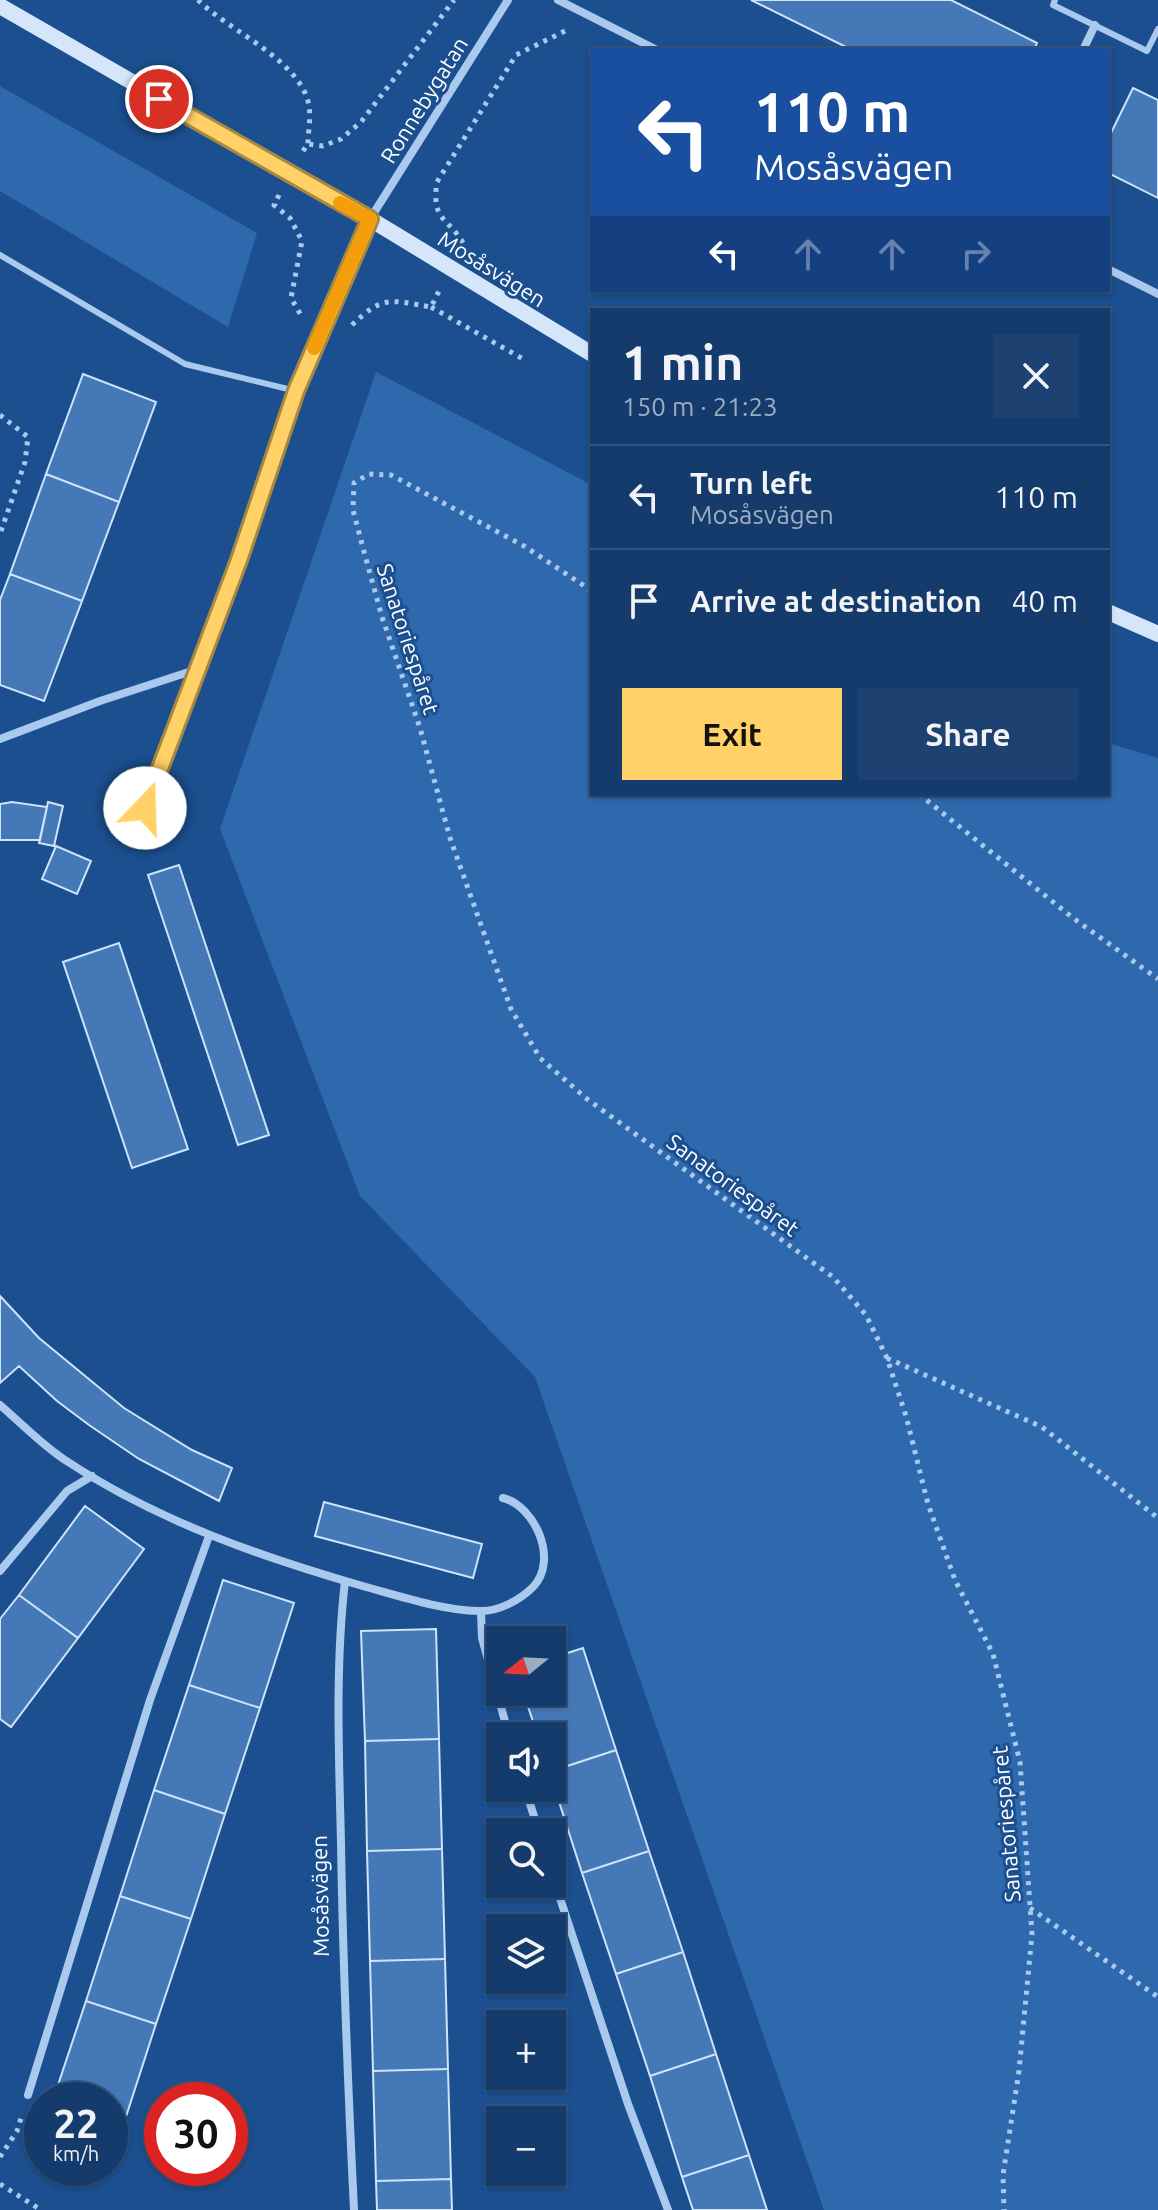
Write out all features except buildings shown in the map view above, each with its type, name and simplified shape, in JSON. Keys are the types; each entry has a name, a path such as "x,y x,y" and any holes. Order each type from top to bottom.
{"main road":[{"name":"Mosåsvägen","path":"0,6 370,219 590,353"},
{"path":"1110,613 1158,634"}],"street":[{"name":"Ronnebygatan","path":"370,219 508,0"},
{"path":"558,0 653,48"},
{"path":"1084,48 1095,25"},
{"path":"145,808 239,560 296,391 370,219"},
{"path":"1110,270 1158,294"},
{"path":"0,739 100,701 198,669"},
{"path":"0,1405 63,1459 165,1516 209,1536 413,1600 481,1612 500,1608 534,1586 543,1570 542,1540 530,1515 503,1498"},
{"path":"0,1571 67,1491 92,1476"},
{"path":"32,2082 150,1700 209,1536"},
{"name":"Mosåsvägen","path":"345,1581 339,1628 339,1758 344,2008 354,2210"},
{"path":"481,1612 482,1638 505,1722"},
{"path":"560,1898 623,2090 668,2210"}],"lane":[{"path":"1055,0 1053,5 1147,51 1158,29"},
{"path":"0,255 185,364 296,391"}],"path":[{"path":"198,0 211,13 271,54 295,77 309,105 308,144 274,205 290,218 302,241 291,298 316,344 353,325 368,308 391,300 431,307 525,360"},
{"path":"308,144 323,146 341,139 361,122 454,0"},
{"path":"431,307 464,241 442,220 434,199 437,182 516,55 593,18"},
{"path":"0,415 28,437 25,462 0,534"},
{"name":"Sanatoriespåret","path":"590,590 524,546 391,475 369,474 354,483 353,510 363,548 382,617 420,728 450,838 511,1009 540,1058 587,1099 833,1277 866,1315 887,1358 906,1416 928,1504 955,1580 993,1654 1020,1762 1032,1934 1019,2071 1003,2175 1004,2210"},
{"path":"921,796 1073,918 1158,979"},
{"path":"887,1358 1042,1427 1158,1518"},
{"path":"1030,1908 1158,1997"},
{"path":"0,2157 17,2131 24,2108"},
{"path":"0,2184 41,2210"}],"shaded area":[{"path":"0,86 257,233 228,327 0,191"},
{"path":"376,372 590,484 590,796 1110,796 1110,744 1158,758 1158,2210 824,2210 535,1377 360,1196 220,829"}],"slow traffic":[{"path":"314,348 370,219 340,203"}],"route":[{"path":"145,808 239,560 296,391 370,219 159,99"}]}
